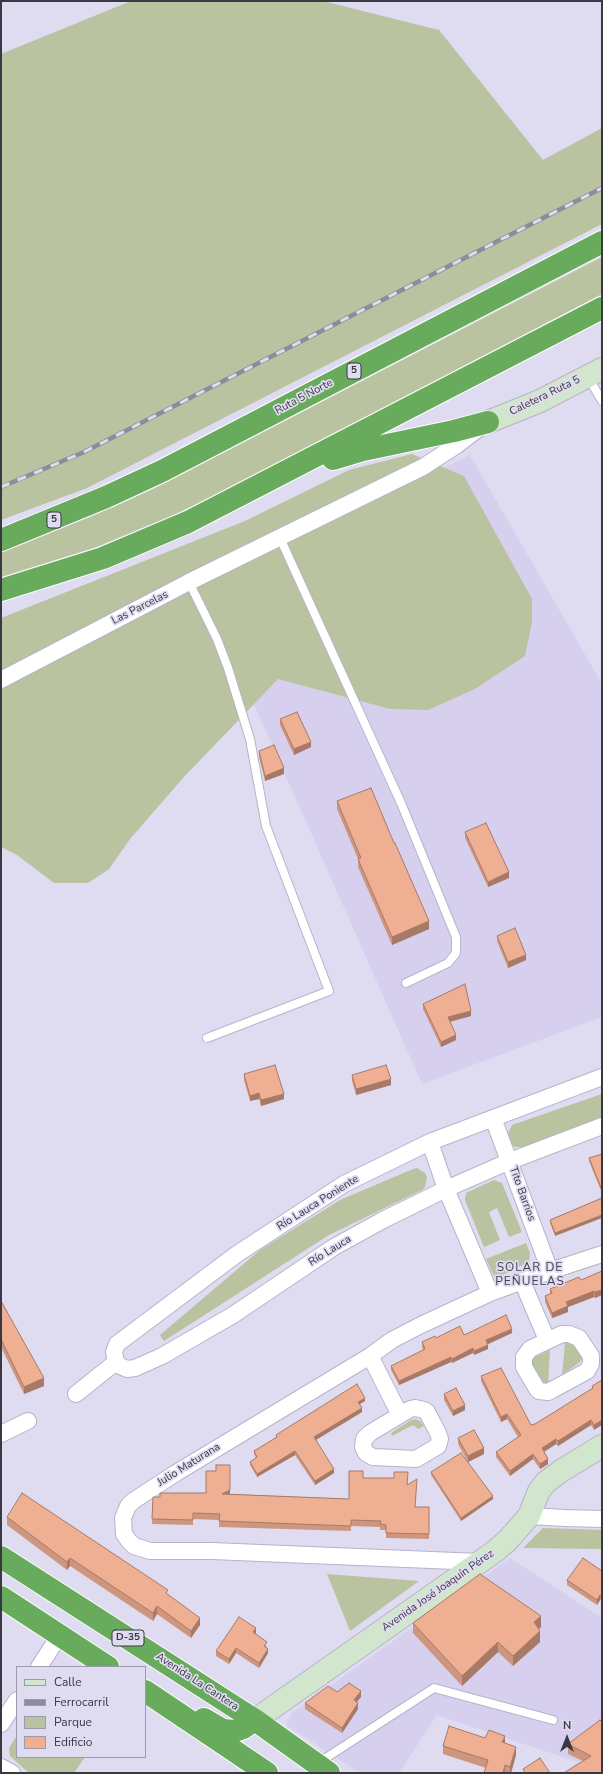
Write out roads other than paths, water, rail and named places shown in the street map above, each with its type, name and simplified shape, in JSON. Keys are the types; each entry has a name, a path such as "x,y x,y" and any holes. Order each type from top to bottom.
{"highway":[{"name":"Ruta 5 Norte","path":"1,540 92,503 162,471 602,242"},
{"path":"1,591 132,547 201,516 602,308"},
{"path":"266,483 311,466 363,450 454,431 488,422"},
{"name":"Avenida La Cantera","path":"1,1557 255,1720 322,1769"},
{"path":"1,1597 106,1666"},
{"path":"151,1695 187,1710 223,1730 235,1731 243,1728 255,1720"},
{"path":"151,1695 267,1773"}],"main road":[{"name":"Caletera Ruta 5","path":"488,422 535,403 595,372"},
{"name":"Avenida José Joaquín Pérez","path":"255,1720 480,1562 507,1541 529,1516 539,1491 546,1482 602,1446"}],"street":[{"name":"Las Parcelas","path":"1,680 190,582 423,467 457,445 488,422"},
{"name":"Río Lauca Poniente","path":"116,1362 114,1352 117,1344 237,1254 344,1184 430,1142 602,1077"},
{"name":"Tito Barrios","path":"492,1118 510,1161 550,1271"},
{"name":"Río Lauca","path":"116,1362 120,1366 127,1369 136,1368 162,1356 233,1315 334,1247 383,1220 446,1189 510,1161 602,1126"},
{"path":"430,1142 446,1189 490,1293"},
{"name":"Julio Maturana","path":"480,1562 212,1551 150,1551 134,1546 124,1534 122,1526 124,1512 133,1501 176,1473 370,1356 392,1340 490,1293 602,1254"},
{"path":"522,1281 547,1340"},
{"path":"370,1356 400,1414"},
{"path":"76,1394 116,1362"},
{"path":"415,1408 420,1408 427,1412 439,1436 438,1446 416,1458 373,1457 366,1453 363,1447 364,1439 370,1433 400,1414 415,1408"},
{"path":"1,1434 28,1421"},
{"path":"529,1516 602,1519"},
{"path":"40,1666 59,1636"},
{"path":"1,1724 16,1702"},
{"path":"1,1767 12,1773"}],"lane":[{"path":"595,372 602,401"},
{"path":"280,538 402,803 456,937 456,953 448,964 406,983"},
{"path":"190,582 217,639 240,703 250,739 266,826 329,991 207,1038"},
{"path":"322,1769 434,1688 553,1720"}],"railway":[{"path":"1,487 84,452 602,188"}],"district":[{"name":"SOLAR DE PEÑUELAS","path":"530,1275"}]}
